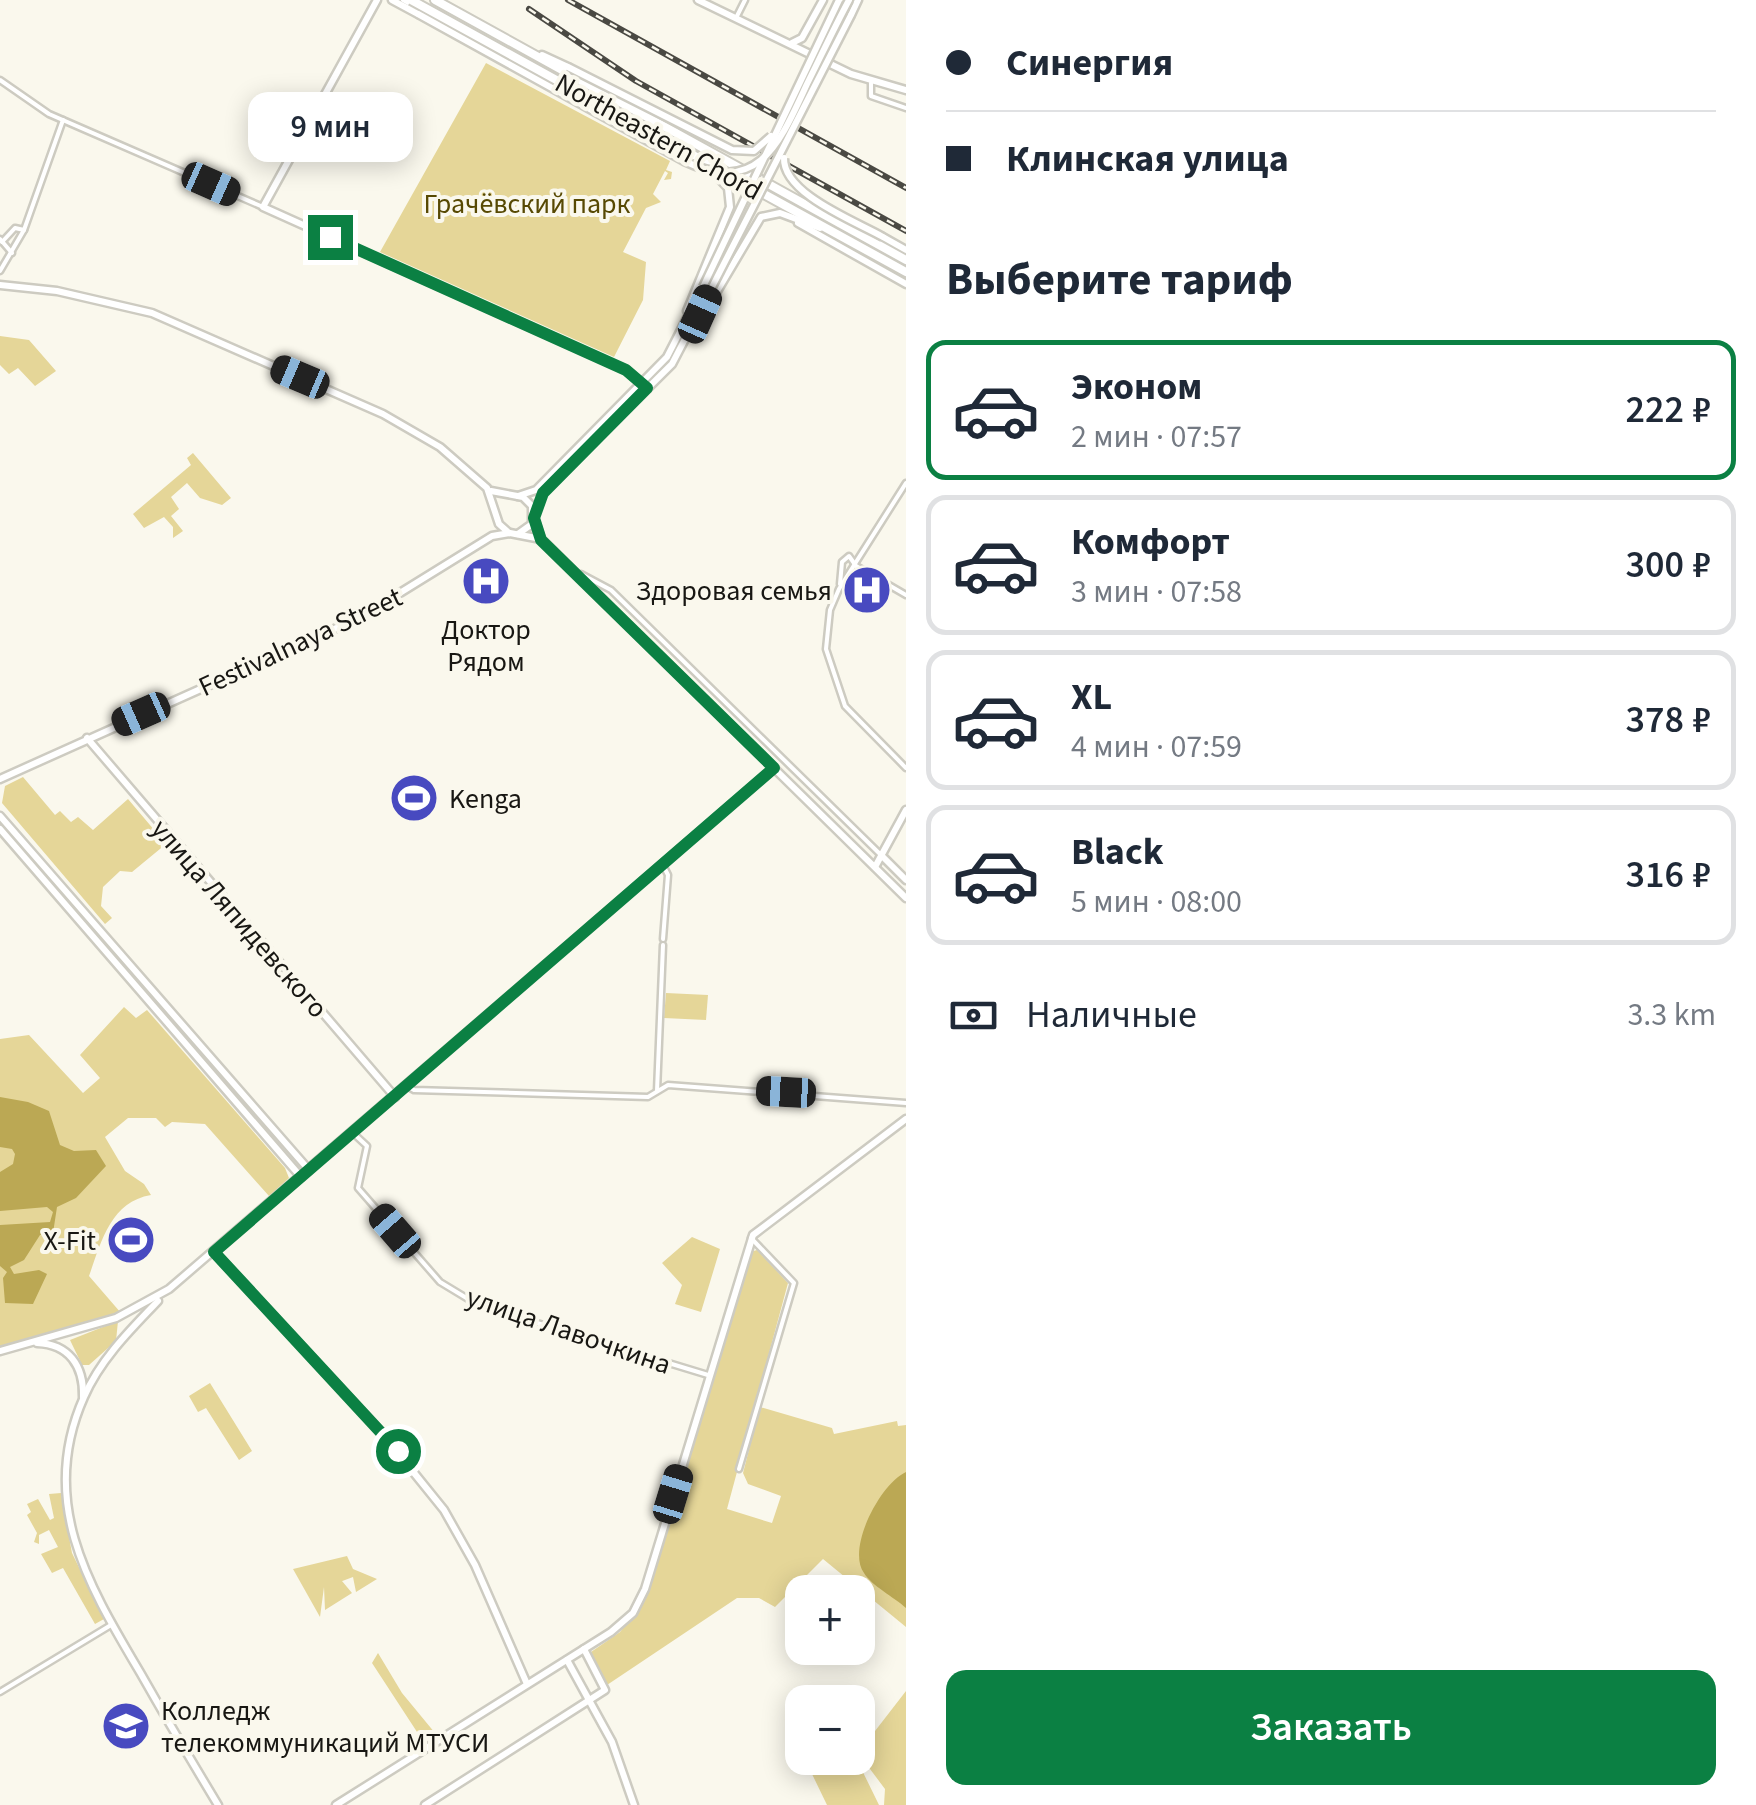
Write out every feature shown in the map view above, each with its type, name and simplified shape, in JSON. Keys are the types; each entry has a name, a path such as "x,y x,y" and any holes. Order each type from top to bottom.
{"main road":[{"path":"377,0 263,207 626,370 644,385"},
{"path":"392,0 684,161 719,173 746,169 773,150 849,0"},
{"name":"Northeastern Chord","path":"414,0 906,272"},
{"name":"Northeastern Chord","path":"434,0 906,260"},
{"path":"698,0 871,83 906,90"},
{"path":"790,44 802,38 823,0"},
{"path":"706,289 839,0"},
{"path":"513,534 528,529 543,493 644,385 675,345 792,134 858,0"},
{"path":"512,42 736,152 762,147 780,122"},
{"path":"484,540 503,500 536,490 644,385 672,364 691,333 728,216 730,195 722,180 653,133"},
{"path":"792,134 784,157 790,182 906,250"},
{"path":"706,289 765,214 784,214 863,248"},
{"path":"784,214 906,284"},
{"path":"0,285 84,296 165,318 395,420 440,448 488,490 529,501 541,540 906,898"},
{"path":"488,490 496,515 513,534 541,540"},
{"name":"Festivalnaya Street","path":"0,779 362,617 484,540 513,534"},
{"name":"улица Ляпидевского","path":"87,738 395,1097"},
{"path":"218,1805 111,1625 82,1568 68,1516 70,1450 83,1398 100,1368 169,1290 774,768"},
{"path":"874,867 906,810"},
{"path":"0,816 309,1170"},
{"path":"0,829 301,1176"},
{"path":"883,857 906,880"},
{"path":"336,1805 620,1626 638,1604 751,1238 784,1208 906,1119"},
{"path":"214,1252 382,1432 454,1526 527,1684"},
{"path":"0,1350 116,1318 169,1290"},
{"path":"116,1318 126,1320 128,1333"},
{"path":"82,1329 66,1341 70,1354 89,1372 100,1368"},
{"path":"33,1342 55,1345 70,1354"},
{"path":"77,1364 83,1398"},
{"path":"426,1805 605,1690 584,1649"},
{"path":"567,1660 612,1742 634,1805"}],"street":[{"path":"402,0 499,55 506,53 414,0"},
{"path":"736,18 744,0"},
{"path":"0,80 29,104 263,207"},
{"path":"871,83 872,96 906,108"},
{"path":"0,270 24,230 63,120"},
{"path":"12,253 1,240 15,228 24,230"},
{"path":"906,483 840,589 830,610 826,649 845,706 906,768"},
{"path":"840,589 843,560 850,556 856,566 906,596"},
{"path":"572,570 610,590 883,857"},
{"path":"656,1092 668,875 663,865"},
{"path":"68,908 70,901 76,901"},
{"path":"407,1086 414,1090 648,1096 668,1085 906,1103"},
{"path":"249,1116 257,1114 256,1110"},
{"name":"улица Лавочкина","path":"352,1133 367,1146 358,1188 440,1282 478,1305 708,1375"},
{"path":"740,1469 794,1284 751,1238"},
{"path":"0,1692 111,1625"}],"green space":[{"name":"Грачёвский парк","path":"486,63 670,161 666,170 672,172 671,179 664,180 668,173 665,171 653,194 661,202 646,208 623,252 646,262 643,300 614,357 380,252"},
{"path":"0,336 29,340 56,371 35,386 18,368 9,374 0,365"},
{"path":"193,453 231,498 222,505 200,498 187,483 171,497 179,509 171,516 183,531 173,538 173,527 164,517 144,528 133,514 191,465 187,458"},
{"path":"23,777 55,815 60,811 71,822 78,817 93,830 128,799 166,844 132,872 120,871 103,887 101,906 112,918 105,924 2,803 5,786"},
{"path":"666,993 708,995 706,1020 664,1018"},
{"path":"124,1007 136,1018 147,1010 285,1168 289,1178 269,1196 205,1124 172,1122 165,1127 156,1118 128,1118 105,1137 125,1171 144,1184 151,1195 137,1199 117,1215 103,1238 89,1276 121,1313 0,1348 0,1039 29,1035 83,1093 100,1078 80,1055"},
{"path":"692,1237 720,1249 701,1312 675,1304 682,1285 662,1263"},
{"path":"757,1250 788,1283 727,1509 772,1523 781,1496 748,1484 743,1473 760,1407 832,1428 834,1434 897,1421 898,1426 906,1425 906,1627 875,1602 875,1575 843,1575 823,1559 807,1575 785,1575 785,1597 775,1607 759,1598 737,1598 607,1685 591,1652 620,1632 644,1602 750,1252"},
{"path":"118,1321 116,1341 89,1365 82,1365 70,1340"},
{"path":"210,1383 252,1451 239,1460 206,1408 198,1412 189,1396"},
{"path":"61,1493 72,1553 104,1619 95,1624 63,1568 52,1573 41,1554 58,1547 49,1530 39,1535 39,1544 34,1542 37,1533 27,1515 31,1512 27,1504 38,1499 50,1520 54,1518 49,1494"},
{"path":"347,1556 353,1569 377,1579 356,1592 353,1577 342,1581 352,1593 325,1610 324,1587 320,1617 293,1569"},
{"path":"378,1653 402,1693 435,1733 414,1747 411,1741 419,1735 372,1663"},
{"path":"906,1691 906,1805 884,1805 885,1789 874,1775 875,1731"},
{"path":"812,1775 864,1775 879,1805 827,1805"}],"shaded area":[{"path":"0,1097 49,1111 60,1145 74,1151 96,1150 106,1166 76,1198 57,1207 53,1233 40,1235 24,1260 10,1267 14,1274 39,1270 47,1274 33,1304 5,1303 3,1278 7,1272 0,1266 0,1225 50,1222 53,1212 47,1207 0,1211 0,1172 13,1164 15,1154 12,1149 0,1147"},
{"path":"906,1472 906,1608 875,1584 875,1575 866,1575 860,1562 859,1548 869,1517 896,1478"}],"railway":[{"path":"568,0 906,188"},
{"path":"529,9 636,81 906,231"}],"place":[{"name":"Доктор Рядом","path":"486,581"},
{"name":"Здоровая семья","path":"867,590"},
{"name":"Kenga","path":"414,798"},
{"name":"X-Fit","path":"131,1240"},
{"name":"Колледж телекоммуникаций МТУСИ","path":"126,1726"}],"route":[{"path":"330,237 626,370 647,388 543,493 534,514 536,530 541,540 774,768 214,1252 398,1451"}]}
